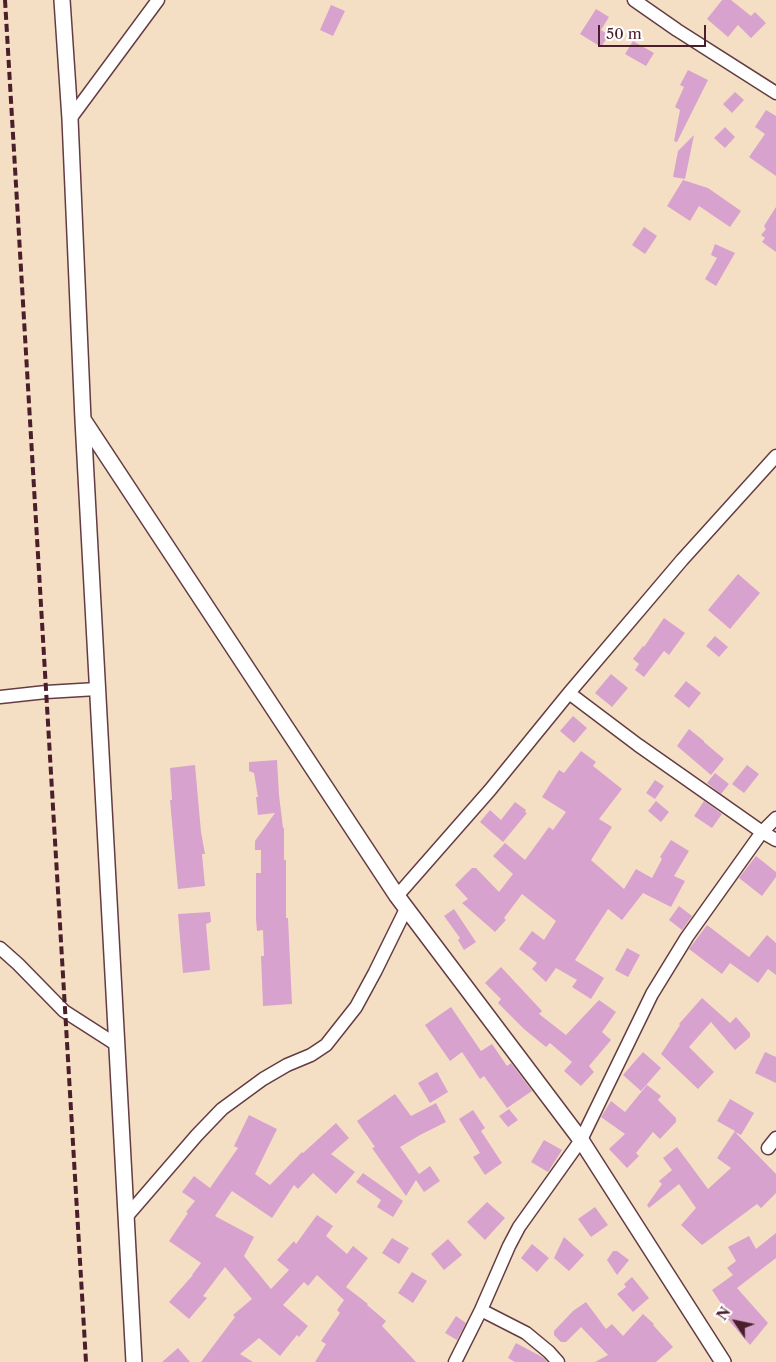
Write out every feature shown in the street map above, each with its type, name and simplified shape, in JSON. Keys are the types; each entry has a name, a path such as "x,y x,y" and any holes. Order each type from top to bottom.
{"street":[{"path":"62,0 70,119 83,420 134,1362"},
{"path":"70,119 158,0"},
{"path":"634,0 677,30 776,93"},
{"path":"83,420 194,591 402,903 581,1140 722,1362"},
{"path":"127,1216 222,1109 263,1079 287,1065 312,1055 326,1045 356,1007 375,972 402,903 569,693 682,560 776,456"},
{"path":"0,697 97,689"},
{"path":"569,693 638,745 776,840"},
{"path":"454,1362 481,1310 519,1227 581,1140 652,994 686,937 762,832 776,818"},
{"path":"0,948 64,1011 116,1045"},
{"path":"768,1148 776,1138"},
{"path":"481,1310 526,1333 558,1362"}],"building":[{"path":"722,0 731,0 751,16 755,12 766,23 751,38 738,25 728,37 707,19"},
{"path":"331,5 345,11 333,36 320,30"},
{"path":"596,9 609,17 601,30 609,35 601,47 580,34"},
{"path":"633,41 654,53 646,66 625,54"},
{"path":"688,70 708,80 677,142 674,141 680,110 675,107 684,87 680,85"},
{"path":"735,92 744,100 732,113 723,104"},
{"path":"766,110 776,116 776,176 749,157 765,134 755,127"},
{"path":"725,127 735,137 725,148 714,138"},
{"path":"694,135 685,179 673,177 678,151"},
{"path":"683,180 708,188 741,211 730,227 699,206 690,221 667,206"},
{"path":"776,207 776,252 762,242 765,238 761,235 766,229 764,226"},
{"path":"644,227 657,236 645,254 632,245"},
{"path":"715,244 735,253 716,286 705,279 717,258 711,255"},
{"path":"738,574 760,593 730,629 708,610"},
{"path":"664,618 685,633 669,655 664,651 644,677 635,670 639,664 633,659 644,647"},
{"path":"715,636 728,647 719,657 706,646"},
{"path":"611,674 628,688 612,707 595,693"},
{"path":"686,681 701,693 689,708 674,696"},
{"path":"573,716 587,728 574,743 560,731"},
{"path":"689,729 724,759 711,775 677,746"},
{"path":"581,751 596,762 593,766 622,789 599,819 612,827 591,860 624,889 636,869 652,878 662,859 660,857 671,840 689,851 674,876 685,881 671,907 643,893 622,920 608,909 575,960 604,978 591,999 572,987 577,980 556,968 546,982 532,969 537,963 519,949 532,931 544,940 556,921 522,894 504,918 506,920 495,932 462,903 468,899 455,885 472,868 476,868 499,892 513,874 493,856 505,843 525,860 549,827 553,830 566,812 542,797 559,770 564,773"},
{"path":"277,760 279,795 284,828 284,860 286,860 286,918 288,918 292,1004 263,1006 261,956 264,956 263,930 257,931 256,919 256,873 261,873 261,850 255,850 255,841 275,813 258,815 256,797 258,797 254,773 249,771 249,762"},
{"path":"195,765 201,832 205,854 202,854 205,886 178,889 170,800 172,800 170,768"},
{"path":"747,765 759,774 744,793 732,784"},
{"path":"715,773 729,784 721,794 707,783"},
{"path":"655,780 664,786 655,799 646,793"},
{"path":"656,801 669,812 661,822 648,811"},
{"path":"704,801 722,814 712,828 694,816"},
{"path":"515,802 526,810 525,812 527,813 503,842 480,822 490,810 501,820"},
{"path":"756,856 776,872 776,877 762,896 739,878"},
{"path":"679,906 692,916 682,930 669,920"},
{"path":"454,909 476,942 464,950 458,940 460,938 444,916"},
{"path":"210,912 211,922 206,924 210,970 183,973 178,914"},
{"path":"707,925 749,957 767,935 776,943 776,975 768,969 758,983 730,963 722,974 689,949"},
{"path":"627,948 640,955 628,977 615,970"},
{"path":"501,967 542,1011 539,1014 566,1035 599,1000 616,1012 602,1032 611,1040 589,1066 594,1072 581,1086 564,1071 572,1062 550,1043 546,1047 524,1029 498,1003 501,999 485,983"},
{"path":"702,998 730,1023 736,1017 750,1033 750,1037 735,1050 711,1022 689,1047 714,1072 698,1089 661,1054 679,1024"},
{"path":"451,1007 481,1051 492,1044 507,1066 511,1063 532,1091 507,1108 484,1076 480,1079 462,1052 450,1061 425,1025"},
{"path":"643,1052 661,1068 641,1091 623,1075"},
{"path":"765,1052 776,1057 776,1083 755,1073"},
{"path":"437,1072 448,1092 430,1103 418,1083"},
{"path":"647,1085 661,1096 658,1100 676,1118 676,1122 660,1139 653,1132 636,1153 639,1156 627,1168 609,1149 625,1134 601,1117 611,1101 625,1112"},
{"path":"395,1094 411,1116 436,1103 446,1122 400,1147 419,1174 430,1166 440,1181 424,1192 416,1180 406,1196 372,1148 375,1147 357,1121"},
{"path":"730,1099 754,1113 741,1135 735,1132 776,1174 776,1193 761,1208 757,1204 702,1245 681,1225 696,1208 679,1184 649,1208 647,1205 662,1184 659,1181 672,1170 663,1158 677,1147 708,1189 731,1168 717,1158 735,1131 717,1121"},
{"path":"509,1109 518,1120 508,1127 499,1116"},
{"path":"473,1110 485,1128 481,1131 502,1163 485,1175 473,1157 480,1153 459,1119"},
{"path":"249,1115 277,1129 255,1174 270,1185 302,1152 336,1123 349,1138 331,1154 355,1172 336,1194 313,1173 298,1189 294,1185 272,1218 232,1191 215,1216 254,1237 244,1256 271,1289 289,1270 277,1260 294,1241 296,1244 317,1215 333,1226 326,1236 347,1254 353,1246 368,1258 346,1287 386,1321 382,1326 416,1362 315,1362 326,1344 321,1341 340,1313 337,1310 344,1300 317,1275 308,1286 304,1282 283,1305 308,1326 299,1337 297,1335 280,1356 259,1338 240,1354 253,1362 201,1362 235,1317 233,1315 252,1299 225,1267 203,1296 207,1298 189,1319 169,1302 201,1263 169,1241 188,1213 186,1212 195,1201 182,1192 194,1176 210,1188 238,1148 234,1146"},
{"path":"544,1140 562,1150 548,1172 531,1162"},
{"path":"363,1173 403,1201 393,1217 377,1207 381,1200 356,1182"},
{"path":"487,1202 505,1218 485,1240 467,1222"},
{"path":"595,1207 608,1225 591,1237 578,1219"},
{"path":"776,1233 776,1258 737,1288 768,1323 750,1345 725,1316 728,1314 712,1290 733,1275 727,1268 736,1261 728,1247 749,1236 756,1249"},
{"path":"564,1237 584,1255 569,1271 554,1258"},
{"path":"392,1238 409,1248 399,1264 382,1253"},
{"path":"448,1239 462,1255 444,1270 431,1254"},
{"path":"532,1244 549,1258 537,1272 521,1258"},
{"path":"613,1251 617,1251 629,1260 617,1275 607,1260"},
{"path":"412,1272 427,1281 413,1303 398,1293"},
{"path":"632,1277 649,1298 633,1312 617,1294 626,1287 624,1284"},
{"path":"586,1302 606,1329 612,1324 623,1336 643,1314 673,1347 656,1362 595,1362 608,1355 581,1327 566,1342 561,1342 554,1335 554,1331 573,1311"},
{"path":"456,1316 466,1323 457,1340 445,1333"},
{"path":"516,1343 544,1358 547,1362 515,1362 508,1358"},
{"path":"178,1348 190,1362 162,1362"}],"railway":[{"path":"5,0 86,1362"}]}
